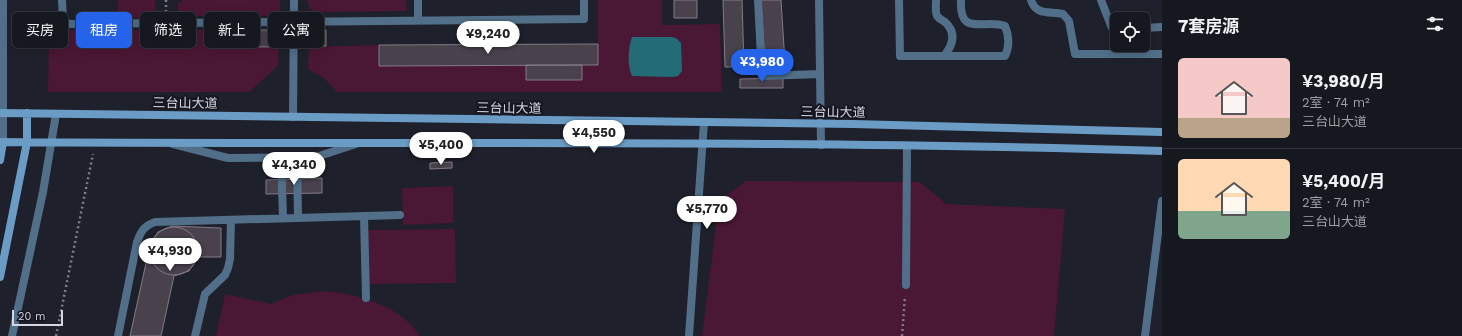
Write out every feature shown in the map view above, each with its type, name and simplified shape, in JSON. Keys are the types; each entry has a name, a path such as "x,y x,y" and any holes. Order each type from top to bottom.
{"main road":[{"name":"三台山大道","path":"2,113 704,122 1162,132"},
{"path":"0,277 27,142 27,113"},
{"path":"0,160 2,142 704,144 1162,151"}],"street":[{"path":"2,142 3,0"},
{"path":"62,0 63,21 70,24 268,21"},
{"path":"294,0 294,12"},
{"path":"418,0 418,20"},
{"path":"324,21 584,19 584,0"},
{"path":"758,0 762,76 820,74"},
{"path":"819,0 821,145"},
{"path":"899,0 900,56 1005,56 1008,51 1008,35 1005,26 991,22 973,25 967,22 963,16 961,0"},
{"path":"936,0 936,12 938,18 951,29 953,39 951,47 944,56"},
{"path":"1031,0 1032,5 1041,12 1063,14 1069,21 1074,54 1162,54"},
{"path":"1101,0 1110,23"},
{"path":"1150,28 1162,28"},
{"path":"293,117 294,48"},
{"path":"12,336 43,192 56,114"},
{"path":"689,336 704,144 704,122"},
{"path":"167,143 228,158 316,157 358,143"},
{"path":"906,285 907,146"},
{"path":"281,157 283,218"},
{"path":"297,157 298,218"},
{"path":"1145,336 1162,201"},
{"path":"118,336 138,242 141,231 147,225 155,222 400,215"},
{"path":"364,216 366,298"},
{"path":"195,336 205,294 225,275 228,268 230,259 231,220"}],"path":[{"path":"56,336 96,142"},
{"path":"902,336 906,285"}],"shaded area":[{"path":"118,0 155,0 156,12 140,12 140,18 132,18 132,12 118,12"},
{"path":"182,0 280,0 280,12 268,12 268,16 260,16 260,12 204,12 204,16 196,16 196,12 178,12 178,3 182,3"},
{"path":"307,0 406,0 407,11 315,12 310,9"},
{"path":"598,0 662,0 662,25 720,24 722,92 337,92 324,78 308,69 309,48 379,45 379,66 598,65"},
{"path":"68,30 76,30 76,48 132,48 132,30 140,30 140,48 196,48 196,30 204,30 204,48 279,48 278,66 249,92 48,92 49,48 68,48"},
{"path":"746,181 920,182 946,204 1065,209 1054,336 702,336 718,210 727,195"},
{"path":"453,186 453,223 403,225 402,188"},
{"path":"455,229 456,283 368,284 367,230"},
{"path":"325,291 352,295 378,303 391,309 412,326 420,336 216,336 225,294 271,304 293,295"}],"water":[{"path":"632,37 676,38 681,43 682,71 678,76 673,77 632,76 629,67 629,57"}],"building":[{"path":"674,0 697,0 697,18 674,18"},
{"path":"723,0 742,0 744,67 725,67"},
{"path":"761,0 781,0 785,63 765,65"},
{"path":"260,30 268,30 268,47 260,47"},
{"path":"324,30 326,30 326,46 324,46"},
{"path":"598,44 598,65 379,66 379,45"},
{"path":"526,65 582,65 582,80 526,80"},
{"path":"783,78 783,88 740,88 740,79"},
{"path":"452,162 452,168 430,169 430,163"},
{"path":"322,178 322,193 266,194 266,180"},
{"path":"172,226 221,228 221,257 198,257 189,271 174,276 161,336 130,336 150,245 158,232"},
{"path":"169,227 179,227 188,231 194,237 197,242 197,260 188,271 179,275 169,275 160,271 154,265 150,256 150,246 154,237 160,231"}]}
